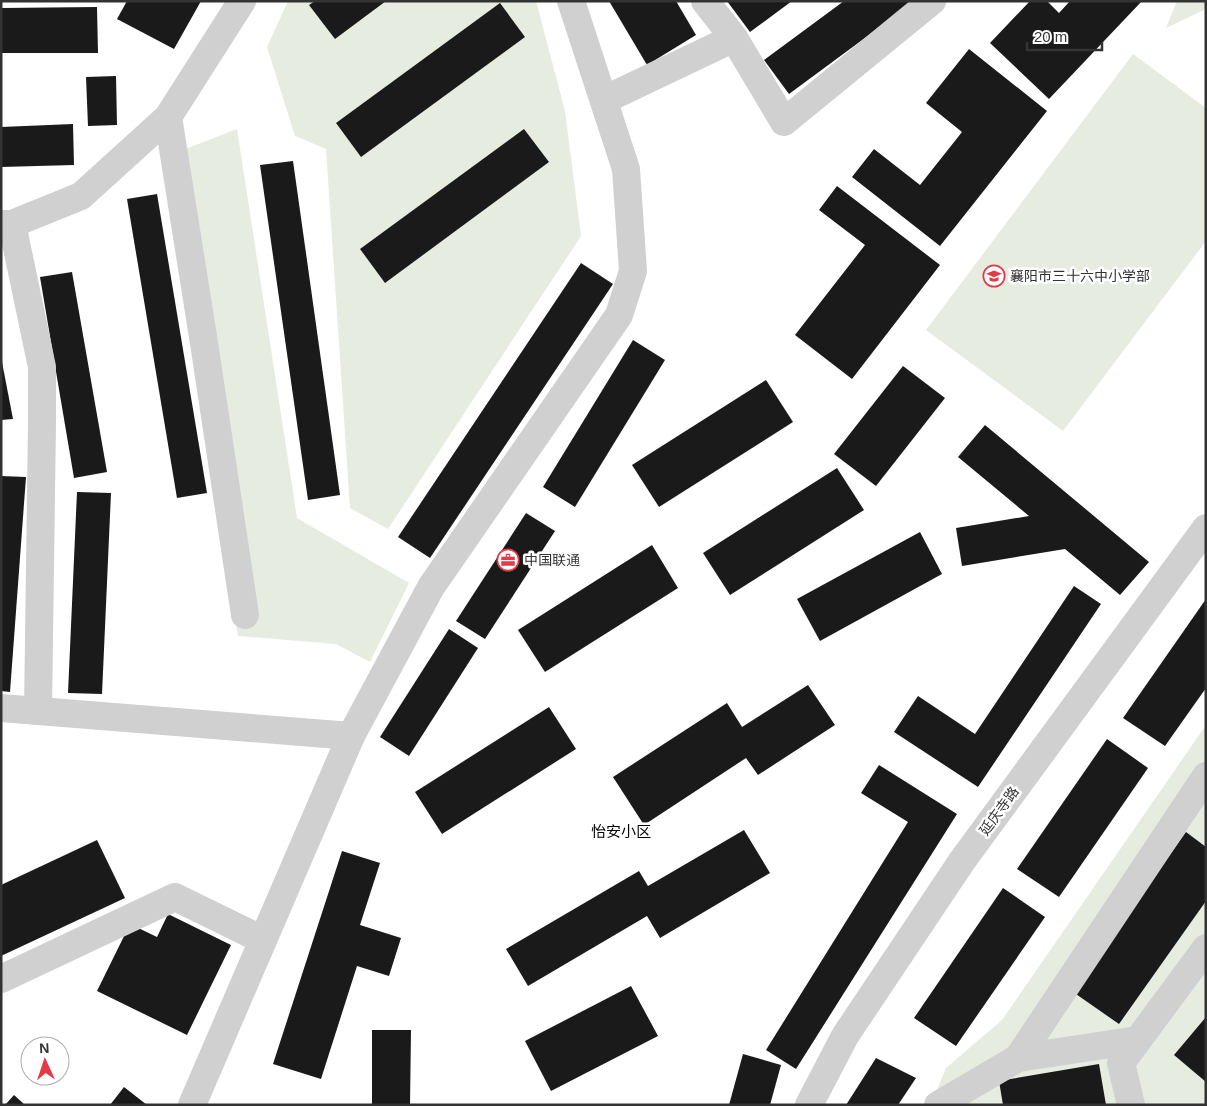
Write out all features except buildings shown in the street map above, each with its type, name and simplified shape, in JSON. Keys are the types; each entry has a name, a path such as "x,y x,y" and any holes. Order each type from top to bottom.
{"street":[{"path":"38,711 42,367 6,224 80,196 168,117 242,1"},
{"path":"192,1105 351,736 431,587 619,316 634,271 626,169 571,1"},
{"path":"705,1 734,38 784,122 932,1"},
{"path":"604,100 734,38"},
{"path":"168,117 245,615"},
{"name":"延庆寺路","path":"810,1105 845,1036 962,861 1206,528"},
{"path":"1,708 351,736"},
{"path":"1018,1058 1206,776"},
{"path":"1,979 175,897 263,940"},
{"path":"1131,1105 1121,1064 1206,948"},
{"path":"938,1105 1018,1058 1138,1040"}],"shaded area":[{"path":"288,1 536,1 565,111 581,236 388,529 350,508 326,149 295,136 267,47"},
{"path":"1177,1 1206,1 1206,9 1166,28"},
{"path":"1133,54 1206,108 1206,241 1063,431 926,330"},
{"path":"237,129 297,518 409,583 370,662 336,644 238,636 162,158"},
{"path":"1206,725 1206,1105 931,1105 946,1068 1002,1020"}],"place":[{"name":"襄阳市三十六中小学部","path":"994,276"},
{"name":"中国联通","path":"508,560"}],"district":[{"name":"怡安小区","path":"621,831"}]}
